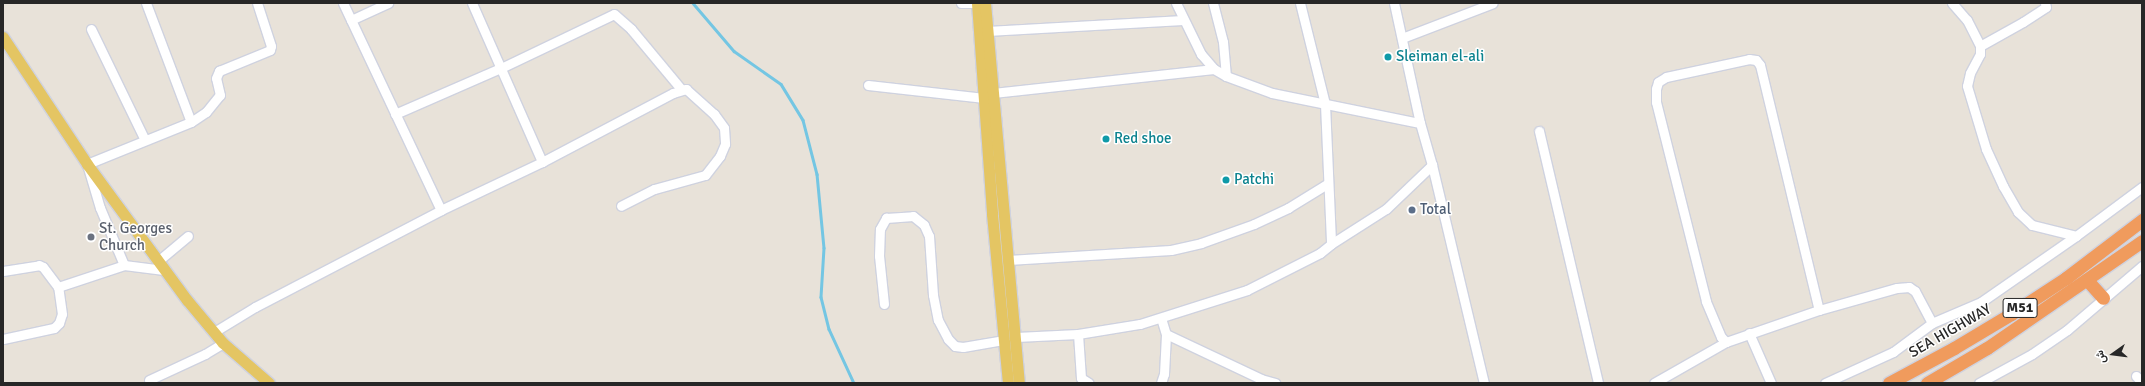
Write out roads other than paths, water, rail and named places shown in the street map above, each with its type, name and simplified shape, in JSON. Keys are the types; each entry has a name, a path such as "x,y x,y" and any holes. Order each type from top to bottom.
{"highway":[{"name":"SEA HIGHWAY","path":"1889,383 1954,348 2011,314 2066,278 2142,220"},
{"name":"M51","path":"1927,383 1987,348 2087,280 2142,240"},
{"path":"2087,280 2103,298"}],"main road":[{"path":"977,3 989,95 1016,337 1016,383"},
{"path":"985,3 1004,340 1016,383"},
{"path":"3,37 87,164 161,265 223,343 268,383"}],"street":[{"path":"146,3 191,122"},
{"path":"124,265 100,208 87,164 191,122 206,112 220,96 216,78 219,71 270,50 271,46 257,3"},
{"path":"343,3 441,210"},
{"path":"351,20 388,3"},
{"path":"472,3 542,162"},
{"path":"962,3 977,3"},
{"path":"1214,3 1223,42 1226,76"},
{"path":"1300,3 1325,104 1327,184 1331,244"},
{"path":"1394,3 1420,123 1432,165 1484,383"},
{"path":"1402,38 1493,3"},
{"path":"1980,46 2023,22 2046,7 2045,3"},
{"path":"1955,4 1967,20 1980,46 1980,54 1970,73 1967,86 1986,149 2000,181 2014,206 2028,222 2035,227 2076,236"},
{"path":"1180,5 1183,20 1201,54 1214,69 1226,76 1272,93 1420,123"},
{"path":"395,114 501,68 614,14 631,29 681,89 690,92 714,114 724,128 725,144 720,156 705,175 654,189 621,206"},
{"path":"987,31 1183,20"},
{"path":"91,29 145,140"},
{"path":"1726,342 1721,337 1716,327 1704,297 1656,102 1656,89 1658,82 1666,77 1749,59 1756,60 1760,65 1819,310"},
{"path":"868,85 989,95 1214,69"},
{"path":"214,332 255,308 441,210 542,162 681,89"},
{"path":"1539,131 1598,383"},
{"path":"1016,337 1078,334 1140,324 1247,290 1320,253 1331,244 1386,209 1432,165"},
{"path":"1008,260 1171,250 1201,243 1254,224 1288,208 1327,184"},
{"path":"1825,383 1893,352 1932,323 1981,302 2076,236 2142,187"},
{"path":"884,304 879,256 880,229 886,218 913,216 924,225 929,236 934,301 938,320 948,339 955,346 963,347 1004,340"},
{"path":"58,287 124,265 161,265 188,236"},
{"path":"3,271 39,265 43,267 58,287 62,314 59,323 54,328 3,339"},
{"path":"1979,383 2012,366 2067,330 2142,266"},
{"path":"1654,383 1726,342 1819,310 1896,288 1909,287 1920,298 1932,323"},
{"path":"1161,318 1166,334 1164,374 1161,383"},
{"path":"1749,333 1771,383"},
{"path":"1078,334 1081,378 1089,383"},
{"path":"1166,334 1262,379 1275,383"},
{"path":"149,380 205,354 223,343"},
{"path":"1164,374 1171,383"}],"waterway":[{"path":"693,3 734,51 781,84 803,120 817,174 824,248 821,297 829,329 854,383"}],"place":[{"name":"Sleiman el-ali","path":"1388,57"},
{"name":"Red shoe","path":"1106,139"},
{"name":"Patchi","path":"1226,180"},
{"name":"Total","path":"1412,210"},
{"name":"St. Georges Church","path":"91,237"}]}
